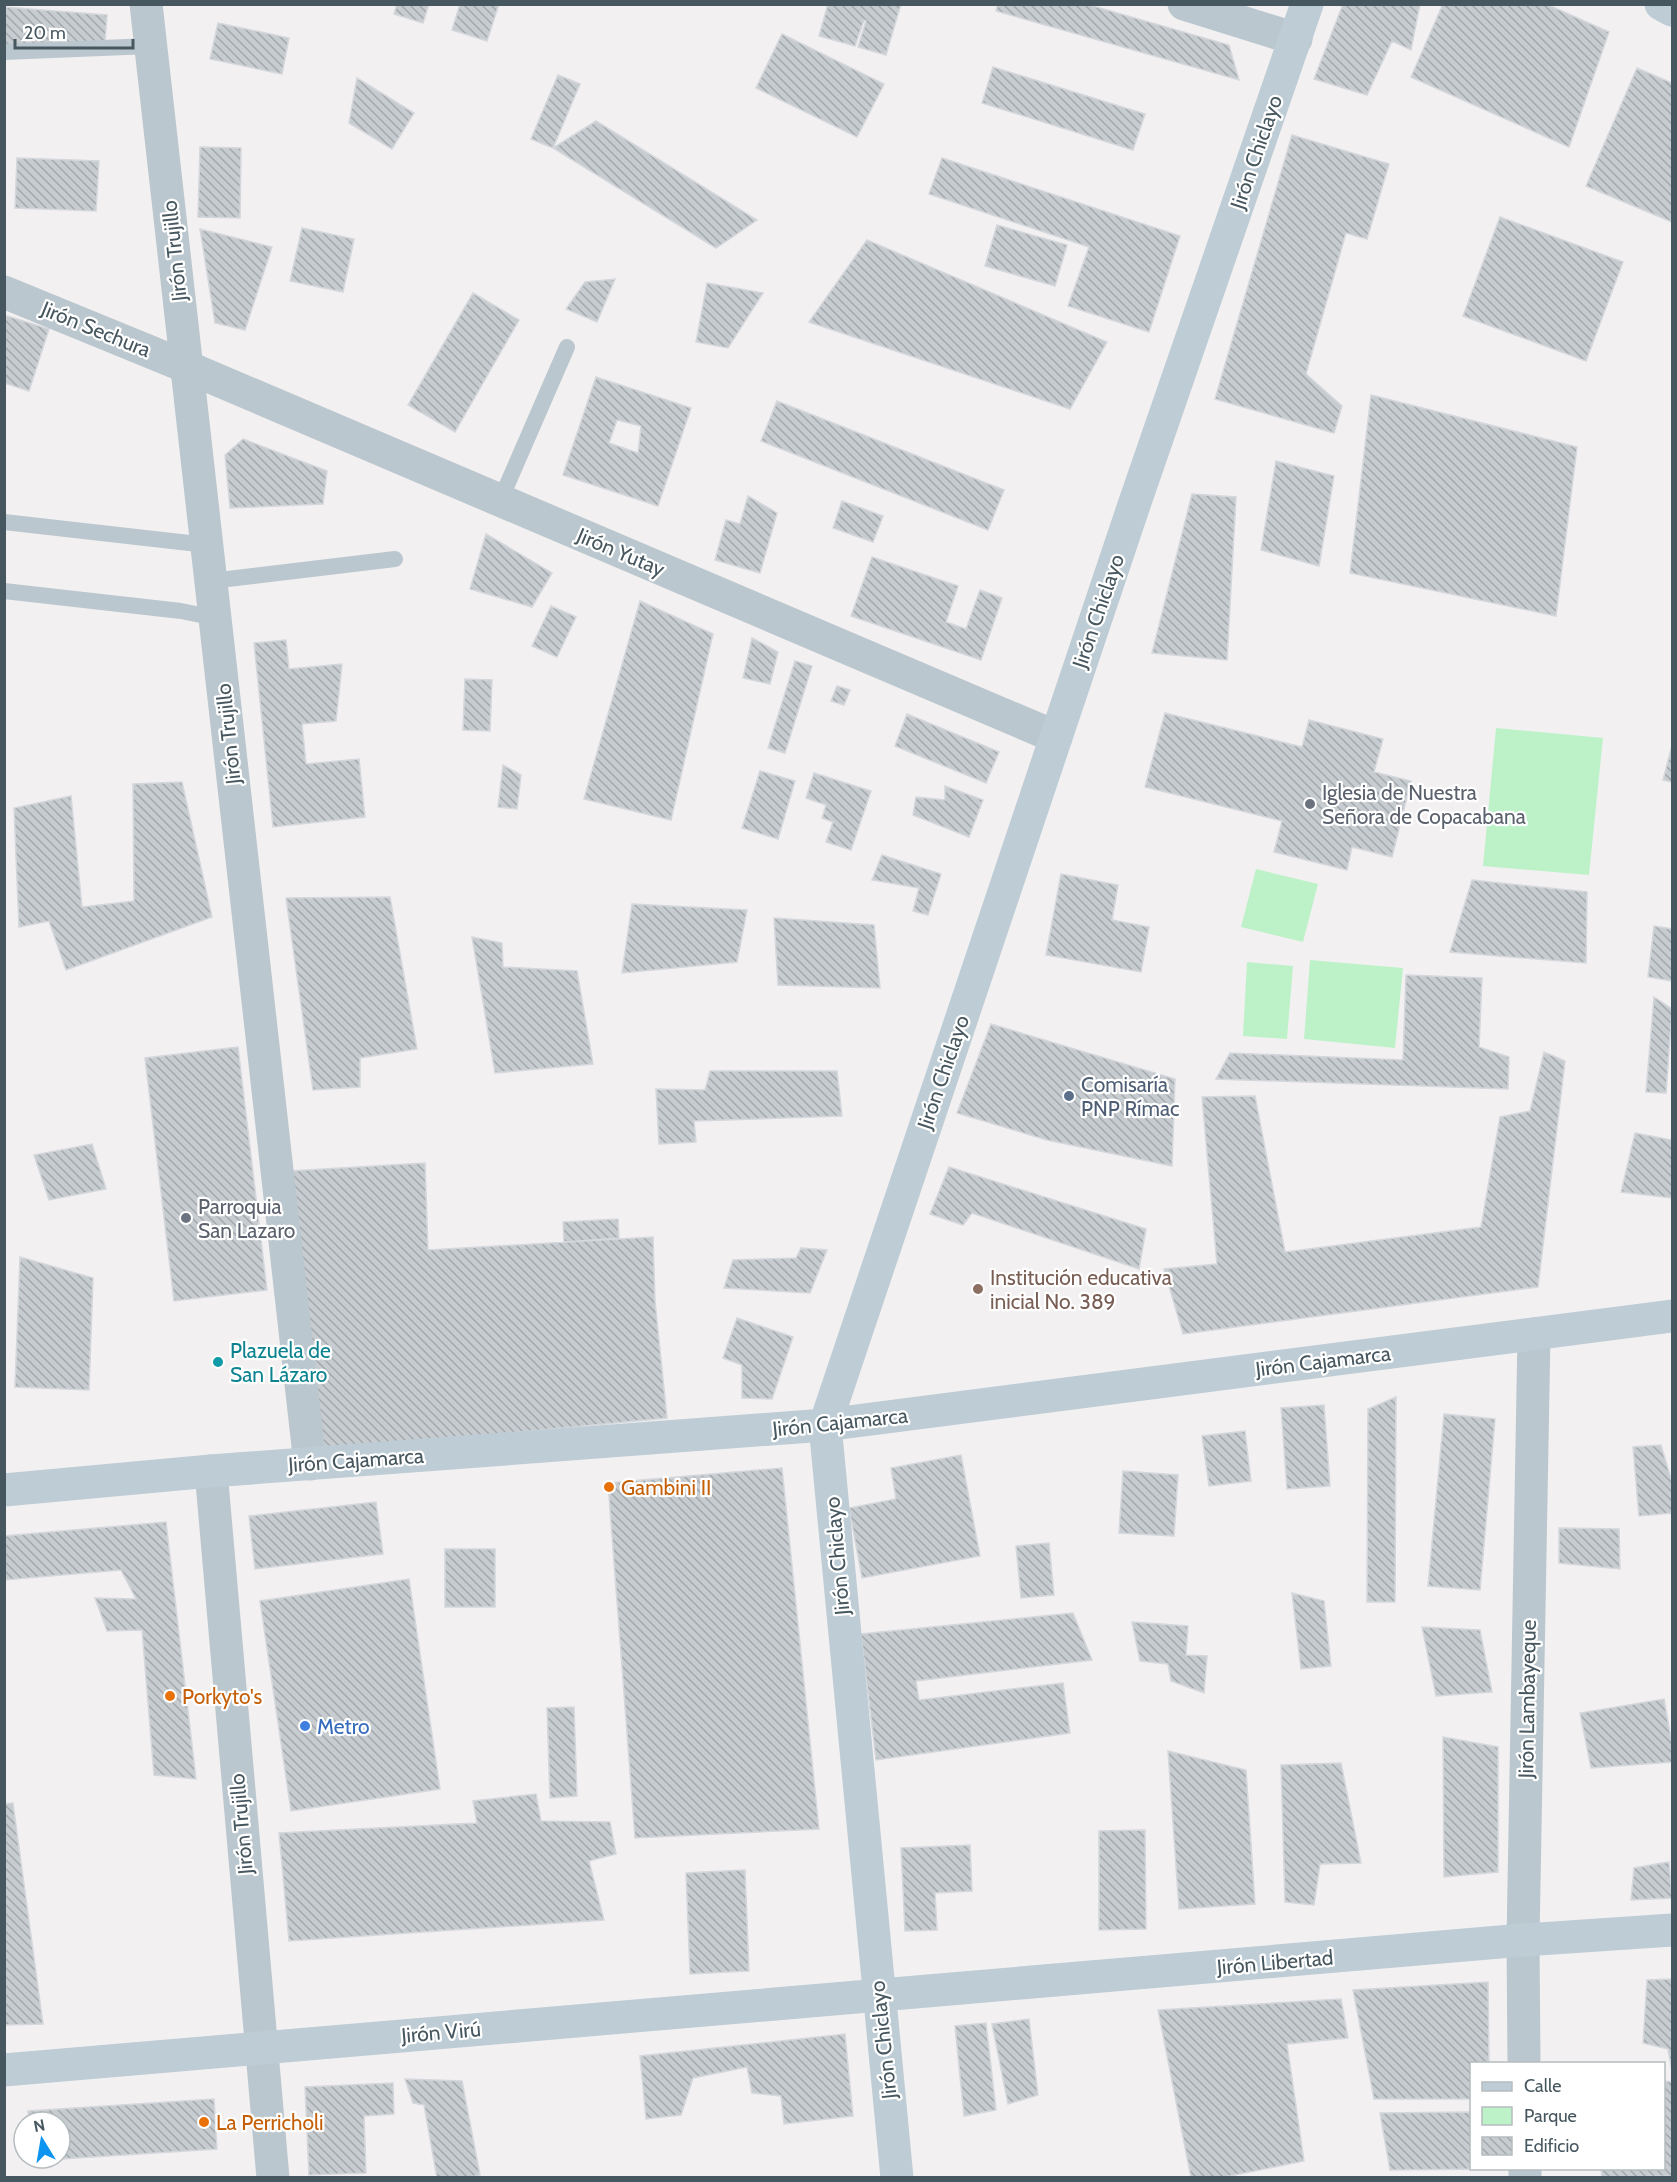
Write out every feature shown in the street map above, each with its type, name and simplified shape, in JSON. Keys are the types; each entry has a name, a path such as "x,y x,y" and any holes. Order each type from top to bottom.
{"street":[{"name":"Jirón Trujillo","path":"146,4 310,1464"},
{"path":"1184,4 1296,39"},
{"name":"Jirón Chiclayo","path":"897,2178 825,1425 1134,505 1307,4"},
{"path":"1661,4 1672,10"},
{"name":"Jirón Sechura","path":"4,292 187,367"},
{"name":"Jirón Yutay","path":"187,367 1056,736"},
{"name":"Jirón Cajamarca","path":"4,1490 211,1471 825,1425 1672,1316"},
{"name":"Jirón Lambayeque","path":"1524,2062 1523,1940 1534,1334"},
{"name":"Jirón Trujillo","path":"211,1471 273,2178"},
{"name":"Jirón Libertad","path":"878,1996 1523,1940 1672,1930"},
{"name":"Jirón Virú","path":"4,2070 261,2046 878,1996"}],"lane":[{"path":"4,52 151,46"},
{"path":"500,501 567,347"},
{"path":"4,522 207,545"},
{"path":"211,580 396,559"},
{"path":"4,591 181,611 215,618"}],"green space":[{"path":"1496,728 1603,738 1589,875 1483,866"},
{"path":"1256,869 1318,884 1303,942 1241,927"},
{"path":"1310,960 1403,968 1395,1048 1304,1039"},
{"path":"1247,962 1293,966 1287,1039 1243,1036"}],"building":[{"path":"397,4 429,4 423,23 394,14"},
{"path":"460,4 499,4 487,41 452,30"},
{"path":"828,4 901,4 886,55 858,47 866,21 864,20 855,46 819,36"},
{"path":"998,4 1086,4 1229,45 1239,80 996,11"},
{"path":"1343,4 1420,4 1411,50 1392,41 1367,95 1314,79"},
{"path":"1443,4 1546,4 1609,32 1569,147 1411,77"},
{"path":"4,7 107,15 104,55 4,48"},
{"path":"218,23 289,38 282,74 210,59"},
{"path":"782,34 884,84 857,137 756,88"},
{"path":"993,67 1145,114 1133,150 982,103"},
{"path":"1637,68 1672,83 1672,222 1586,186"},
{"path":"558,75 580,84 553,148 531,139"},
{"path":"357,78 414,113 392,149 349,123"},
{"path":"596,121 757,220 716,248 553,148"},
{"path":"1292,135 1389,164 1367,239 1346,233 1306,374 1342,406 1334,433 1215,399"},
{"path":"200,147 241,148 240,218 198,217"},
{"path":"17,158 99,161 96,211 15,208"},
{"path":"942,158 1180,236 1149,332 1068,306 1089,247 929,194"},
{"path":"1500,217 1623,262 1586,361 1463,316"},
{"path":"997,225 1067,245 1055,286 985,266"},
{"path":"302,228 354,239 343,292 290,281"},
{"path":"200,229 272,247 245,330 215,323"},
{"path":"867,240 1107,342 1070,409 809,322"},
{"path":"615,279 597,322 566,309 585,282"},
{"path":"707,283 763,293 728,348 696,342"},
{"path":"473,293 519,320 455,432 408,405"},
{"path":"4,315 49,329 29,391 4,383"},
{"path":"596,377 691,408 658,506 563,475","holes":["617,420 641,426 638,453 609,443"]},
{"path":"1371,395 1577,447 1556,616 1350,573"},
{"path":"777,401 1004,490 988,530 761,441"},
{"path":"243,439 327,471 323,504 230,508 225,455"},
{"path":"1276,461 1334,476 1319,566 1261,550"},
{"path":"1192,494 1236,497 1227,660 1152,653"},
{"path":"748,496 777,513 760,573 715,560 726,520 740,524"},
{"path":"842,501 883,516 873,542 833,528"},
{"path":"486,534 552,573 532,607 470,589"},
{"path":"872,557 958,586 946,622 966,629 980,590 1002,598 981,660 851,616"},
{"path":"640,601 713,634 671,820 584,799"},
{"path":"551,606 576,617 557,657 532,646"},
{"path":"752,638 778,652 770,684 743,678"},
{"path":"286,640 289,669 342,664 336,721 302,724 306,764 359,759 365,817 273,827 254,643"},
{"path":"795,661 812,666 785,753 768,748"},
{"path":"465,679 492,680 490,731 463,730"},
{"path":"837,686 850,690 844,705 831,701"},
{"name":"Iglesia de Nuestra Señora de Copacabana","path":"1165,713 1302,747 1309,720 1383,739 1374,772 1411,781 1392,857 1352,847 1347,870 1274,852 1282,821 1145,787"},
{"path":"907,714 999,752 986,783 895,746"},
{"path":"1672,750 1672,782 1663,780"},
{"path":"503,765 521,775 517,809 498,807"},
{"path":"760,771 795,781 778,839 742,828"},
{"path":"814,773 871,791 851,850 826,842 833,822 822,818 826,805 806,798"},
{"path":"182,782 212,917 66,970 49,921 19,927 14,808 71,796 82,907 134,901 133,784"},
{"path":"945,786 983,800 969,837 913,815 916,797 945,800"},
{"path":"882,855 941,874 928,915 913,911 919,888 872,880"},
{"path":"1061,874 1118,885 1112,920 1149,927 1141,972 1046,955"},
{"path":"1472,880 1587,892 1586,963 1450,952"},
{"path":"390,897 417,1049 360,1058 360,1087 313,1090 286,898"},
{"path":"632,904 747,910 737,962 622,973"},
{"path":"774,918 874,925 880,988 778,985"},
{"path":"1654,926 1672,929 1672,981 1648,977"},
{"path":"472,937 502,943 503,967 577,971 593,1064 495,1073"},
{"path":"1406,975 1482,978 1479,1047 1509,1057 1508,1089 1216,1079 1230,1053 1403,1060"},
{"path":"1654,997 1672,1009 1666,1093 1646,1092"},
{"name":"Comisaría PNP Rímac","path":"991,1024 1175,1079 1172,1166 1047,1140 957,1113"},
{"path":"238,1047 267,1290 174,1301 145,1058"},
{"path":"1544,1052 1565,1061 1538,1287 1183,1334 1164,1269 1217,1264 1202,1097 1255,1096 1285,1252 1481,1227 1500,1117 1530,1111"},
{"path":"710,1071 837,1071 842,1116 694,1121 696,1142 659,1144 656,1089 705,1090"},
{"path":"1635,1133 1672,1140 1672,1198 1621,1192"},
{"path":"92,1144 106,1189 49,1200 34,1155"},
{"path":"425,1163 428,1250 653,1237 655,1301 667,1418 321,1451 290,1171"},
{"path":"949,1167 1146,1229 1139,1269 972,1213 963,1225 930,1214"},
{"path":"618,1219 619,1238 564,1242 563,1222"},
{"path":"801,1248 827,1250 810,1293 724,1288 733,1260 796,1258"},
{"path":"20,1257 93,1278 89,1390 15,1387"},
{"path":"737,1318 793,1337 772,1399 742,1398 742,1365 723,1358"},
{"path":"1396,1397 1395,1602 1367,1602 1368,1409"},
{"path":"1324,1405 1330,1486 1287,1489 1281,1408"},
{"path":"1444,1414 1495,1419 1480,1590 1428,1586"},
{"path":"1245,1431 1251,1481 1209,1486 1202,1436"},
{"path":"1661,1445 1672,1482 1672,1513 1639,1516 1633,1447"},
{"path":"961,1455 980,1556 862,1578 849,1508 896,1499 891,1468"},
{"path":"782,1468 819,1829 635,1838 608,1483"},
{"path":"1123,1471 1178,1475 1174,1536 1119,1533"},
{"path":"376,1502 383,1554 255,1569 249,1516"},
{"path":"166,1522 196,1779 154,1775 142,1630 107,1631 95,1598 136,1599 121,1570 4,1580 4,1536"},
{"path":"1559,1528 1619,1529 1620,1569 1559,1563"},
{"path":"1049,1543 1054,1595 1021,1598 1016,1546"},
{"path":"445,1549 495,1549 495,1607 445,1607"},
{"path":"409,1579 440,1789 291,1811 260,1601"},
{"path":"1292,1593 1324,1601 1331,1666 1301,1669"},
{"path":"1073,1613 1092,1660 916,1681 919,1700 1063,1683 1070,1733 876,1760 861,1634"},
{"path":"1132,1622 1188,1626 1186,1655 1207,1656 1204,1693 1171,1681 1168,1664 1140,1661"},
{"path":"1422,1627 1480,1630 1492,1692 1436,1696"},
{"path":"1664,1699 1672,1744 1672,1762 1591,1768 1580,1713"},
{"path":"574,1707 577,1796 550,1798 547,1708"},
{"path":"1443,1737 1498,1747 1498,1872 1444,1877"},
{"path":"1168,1751 1246,1770 1255,1904 1179,1909"},
{"path":"1341,1763 1361,1863 1320,1864 1314,1905 1285,1902 1281,1765"},
{"path":"536,1794 541,1821 610,1822 616,1854 589,1861 604,1920 289,1941 279,1833 477,1823 473,1801"},
{"path":"13,1803 43,2024 4,2025 4,1804"},
{"path":"1145,1830 1146,1929 1099,1930 1099,1831"},
{"path":"970,1845 972,1891 935,1893 937,1930 905,1931 901,1848"},
{"path":"1669,1862 1672,1898 1631,1900 1634,1868"},
{"path":"745,1870 749,1971 690,1974 686,1873"},
{"path":"1672,1979 1672,2071 1668,2049 1643,2043 1647,1980"},
{"path":"1488,1982 1489,2062 1470,2062 1470,2099 1374,2099 1353,1990"},
{"path":"1341,1999 1348,2038 1287,2044 1304,2161 1220,2178 1191,2178 1158,2010"},
{"path":"1029,2019 1038,2095 1008,2104 992,2024"},
{"path":"986,2023 996,2110 964,2116 955,2026"},
{"path":"845,2034 853,2116 784,2124 781,2096 752,2093 747,2067 693,2078 681,2115 646,2119 640,2056"},
{"path":"405,2079 462,2081 480,2175 466,2178 437,2178 424,2105 413,2103"},
{"path":"1665,2081 1672,2082 1672,2176 1602,2178 1601,2170 1665,2170"},
{"path":"393,2083 394,2114 364,2116 366,2173 309,2175 305,2087"},
{"path":"214,2099 217,2149 72,2158 72,2110 44,2110"},
{"path":"1470,2112 1470,2169 1390,2170 1380,2113"}],"place":[{"name":"Iglesia de Nuestra Señora de Copacabana","path":"1310,804"},
{"name":"Comisaría PNP Rímac","path":"1069,1096"},
{"name":"Parroquia San Lazaro","path":"186,1218"},
{"name":"Institución educativa inicial No. 389","path":"978,1289"},
{"name":"Plazuela de San Lázaro","path":"218,1362"},
{"name":"Gambini II","path":"609,1487"},
{"name":"Porkyto's","path":"170,1696"},
{"name":"Metro","path":"305,1726"},
{"name":"La Perricholi","path":"204,2122"}]}
